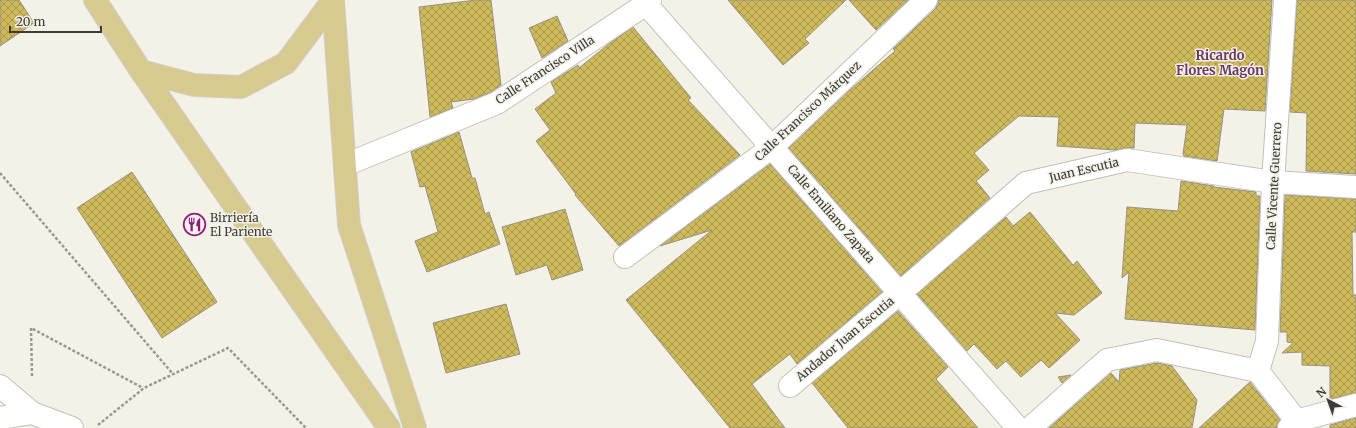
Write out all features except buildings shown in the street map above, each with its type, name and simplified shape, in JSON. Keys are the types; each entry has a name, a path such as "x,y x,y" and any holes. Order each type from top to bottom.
{"main road":[{"path":"95,0 141,71 388,428"},
{"path":"141,71 194,85 241,87 286,63 333,0"},
{"path":"333,0 349,225 415,428"}],"street":[{"name":"Calle Francisco Márquez","path":"625,257 772,147 926,0"},
{"name":"Calle Vicente Guerrero","path":"1258,372 1267,341 1273,182 1286,0"},
{"name":"Calle Emiliano Zapata","path":"648,1 772,147 1018,428"},
{"name":"Calle Francisco Villa","path":"345,165 497,103 648,1"},
{"name":"Juan Escutia","path":"900,293 1026,183 1127,160 1273,182 1318,186 1356,187"},
{"name":"Andador Juan Escutia","path":"790,386 900,293"},
{"path":"1030,428 1107,360 1157,350 1258,372 1296,426 1356,405"},
{"path":"0,386 32,413 72,428"},
{"path":"0,418 32,413"}],"path":[{"path":"0,173 173,374"},
{"path":"32,413 31,328 144,388"},
{"path":"93,428 144,388 228,348 306,428"}],"place":[{"name":"Birriería El Pariente","path":"194,225"}],"district":[{"name":"Ricardo Flores Magón","path":"1220,62"}]}
